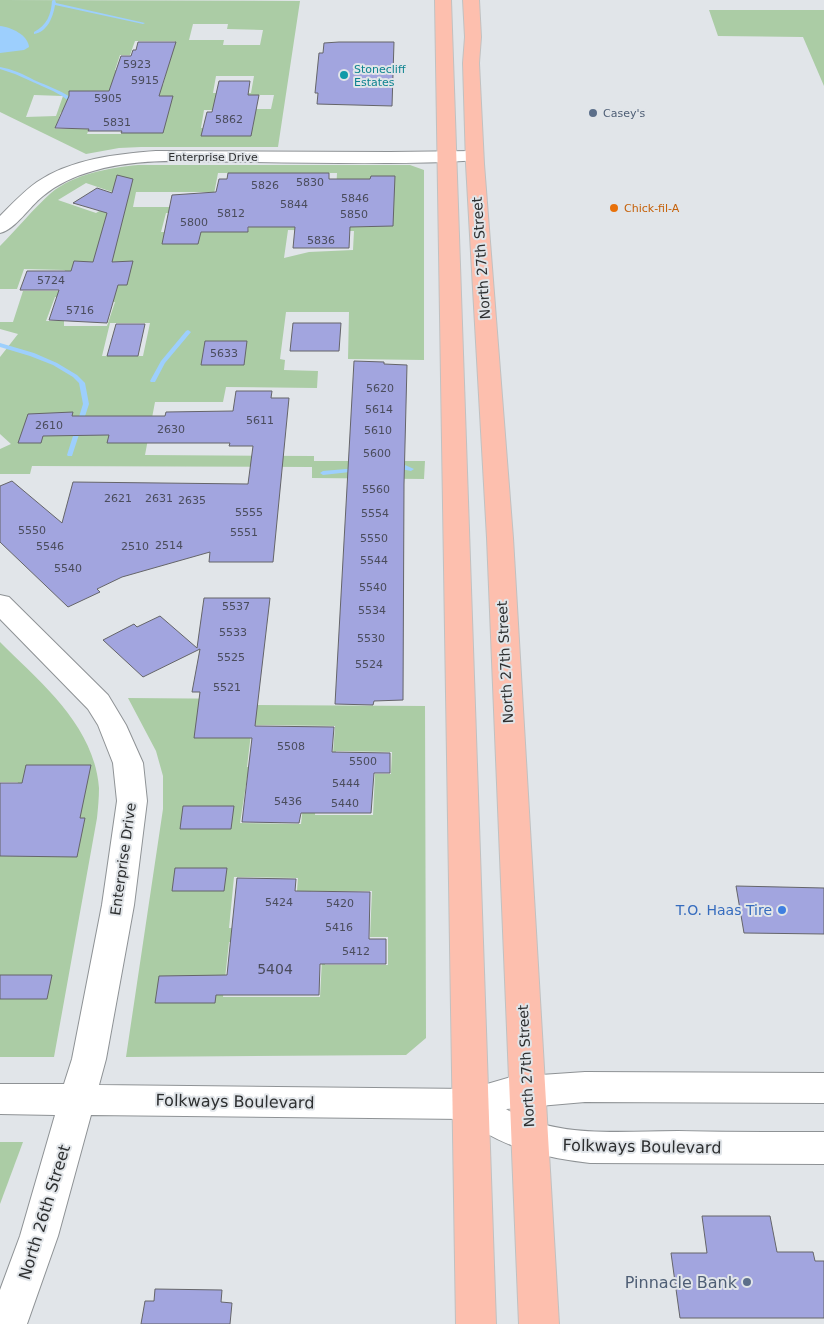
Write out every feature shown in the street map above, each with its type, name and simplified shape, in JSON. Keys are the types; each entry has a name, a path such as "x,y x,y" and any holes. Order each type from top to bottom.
{"main road":[{"name":"North 27th Street","path":"443,0 476,1324"},
{"name":"North 27th Street","path":"471,0 474,160 500,538 539,1324"}],"street":[{"name":"Enterprise Drive","path":"0,227 31,195 51,182 81,169 118,160 178,156 447,157 474,160"},
{"name":"Enterprise Drive","path":"0,603 98,702 112,725 130,771 130,818 118,905 91,1048 78,1099"},
{"name":"Folkways Boulevard","path":"0,1099 470,1104 496,1096 527,1090 585,1087 824,1088"},
{"name":"North 26th Street","path":"7,1324 38,1236 78,1099"},
{"name":"Folkways Boulevard","path":"470,1104 495,1122 552,1144 590,1147 824,1148"}],"green space":[{"path":"0,0 300,1 278,147 141,147 119,148 86,154 0,112","holes":["193,24 228,24 227,29 263,30 260,45 223,45 224,40 189,40","135,41 175,41 163,85 122,85 126,71 115,70 120,55 130,55","216,76 254,76 251,93 213,93","86,91 135,91 80,106","34,95 63,96 56,116 26,117","246,95 274,95 271,109 244,109","204,110 255,110 253,127 201,128","61,112 95,113 127,117 121,134 87,134 89,129 55,129"]},
{"path":"709,10 824,10 824,86 803,37 718,36"},
{"path":"410,165 424,170 424,360 348,359 349,312 286,312 280,359 285,360 284,370 318,371 317,388 226,387 223,402 155,402 145,455 314,456 314,461 425,461 424,479 312,478 312,467 32,466 30,474 0,474 0,449 11,444 0,434 0,357 18,334 0,329 0,322 13,322 23,291 58,291 65,270 24,269 17,289 0,289 0,246 44,199 60,186 92,173 127,166","holes":["218,173 337,173 336,194 214,194","86,183 124,196 96,213 58,200","136,192 210,192 207,207 133,207","370,194 369,227 339,227","273,201 307,227 269,227","252,205 248,232 213,232 217,206","166,213 207,213 203,232 161,232","288,230 354,231 353,250 309,252 284,258","55,297 96,298 95,301 115,302 107,326 64,326 64,321 46,321","110,323 150,323 143,356 102,356"]},
{"path":"0,642 48,690 76,725 87,744 95,765 99,788 97,818 54,1057 0,1057 0,856 18,782 0,782"},
{"path":"128,698 256,699 256,705 425,706 426,1038 406,1055 126,1057 163,809 163,776 156,751","holes":["252,725 335,726 332,768 247,767","336,751 392,752 391,774 375,774 373,815 315,815 318,770 334,770","247,778 306,779 301,824 240,823","234,877 298,878 294,929 229,928","311,891 372,891 370,937 388,937 388,965 325,965 326,940 308,940","229,942 323,942 320,997 223,997"]},
{"path":"0,1142 23,1142 0,1204"}],"water":[{"path":"0,26 18,32 26,39 29,47 24,50 0,53"}],"building":[{"path":"138,42 176,42 159,96 173,96 163,133 121,133 122,131 88,131 89,129 55,128 69,96 69,91 109,91 121,56 131,56 133,50 136,50"},
{"name":"Stonecliff Estates","path":"394,42 392,106 317,104 318,93 315,93 319,53 323,53 324,43"},
{"path":"219,81 250,81 248,95 259,95 251,136 201,136 207,112 212,112"},
{"path":"228,173 329,173 329,179 370,179 371,176 395,176 393,226 350,227 349,248 293,248 295,227 248,227 248,232 201,232 198,244 162,244 172,195 216,192 219,179 227,179"},
{"path":"117,175 133,179 112,262 133,261 127,285 118,285 107,323 49,320 59,290 20,290 27,271 71,271 74,261 93,262 107,213 73,203 97,188 112,193"},
{"path":"293,323 341,323 339,351 290,351"},
{"path":"116,324 145,324 138,356 107,356"},
{"path":"205,341 247,341 244,365 201,365"},
{"path":"354,361 407,365 404,484 403,700 374,701 373,705 335,704"},
{"path":"236,391 272,391 271,398 289,398 273,562 209,562 210,552 122,577 97,589 100,592 68,607 0,542 0,486 12,481 62,523 73,482 248,484 253,446 229,446 230,443 107,443 109,435 43,436 41,443 18,443 28,414 73,412 72,416 165,416 166,412 233,411"},
{"path":"204,598 270,598 255,726 334,727 332,752 390,753 390,773 374,773 371,813 301,813 299,823 242,822 252,738 194,738 200,692 192,692 200,649 143,677 103,640 134,624 137,627 160,616 197,648"},
{"path":"26,765 91,765 80,818 85,818 77,857 0,856 0,783 22,783"},
{"path":"183,806 234,806 231,829 180,829"},
{"path":"175,868 227,868 224,891 172,891"},
{"path":"237,878 296,879 295,891 370,892 369,939 386,939 386,964 320,964 319,995 216,995 215,1003 155,1003 159,976 227,975"},
{"name":"T.O. Haas Tire","path":"736,886 824,888 824,934 744,933"},
{"path":"0,975 52,975 47,999 0,999"},
{"name":"Pinnacle Bank","path":"702,1216 770,1216 777,1252 813,1252 815,1261 824,1261 824,1318 680,1318 671,1253 707,1253"},
{"path":"155,1289 222,1290 221,1302 232,1303 230,1324 141,1324 145,1301 154,1301"}],"waterway":[{"path":"35,33 47,24 53,11 54,1"},
{"path":"54,4 143,23"},
{"path":"0,68 17,73 54,90 75,103"},
{"path":"153,381 163,362 188,332"},
{"path":"0,345 32,354 66,369 82,383 86,404 70,455"},
{"path":"395,468 405,467 411,469"},
{"path":"323,473 357,470"}],"place":[{"name":"Stonecliff Estates","path":"344,75"},
{"name":"Casey's","path":"593,113"},
{"name":"Chick-fil-A","path":"614,208"},
{"name":"T.O. Haas Tire","path":"782,910"},
{"name":"Pinnacle Bank","path":"747,1282"}]}
